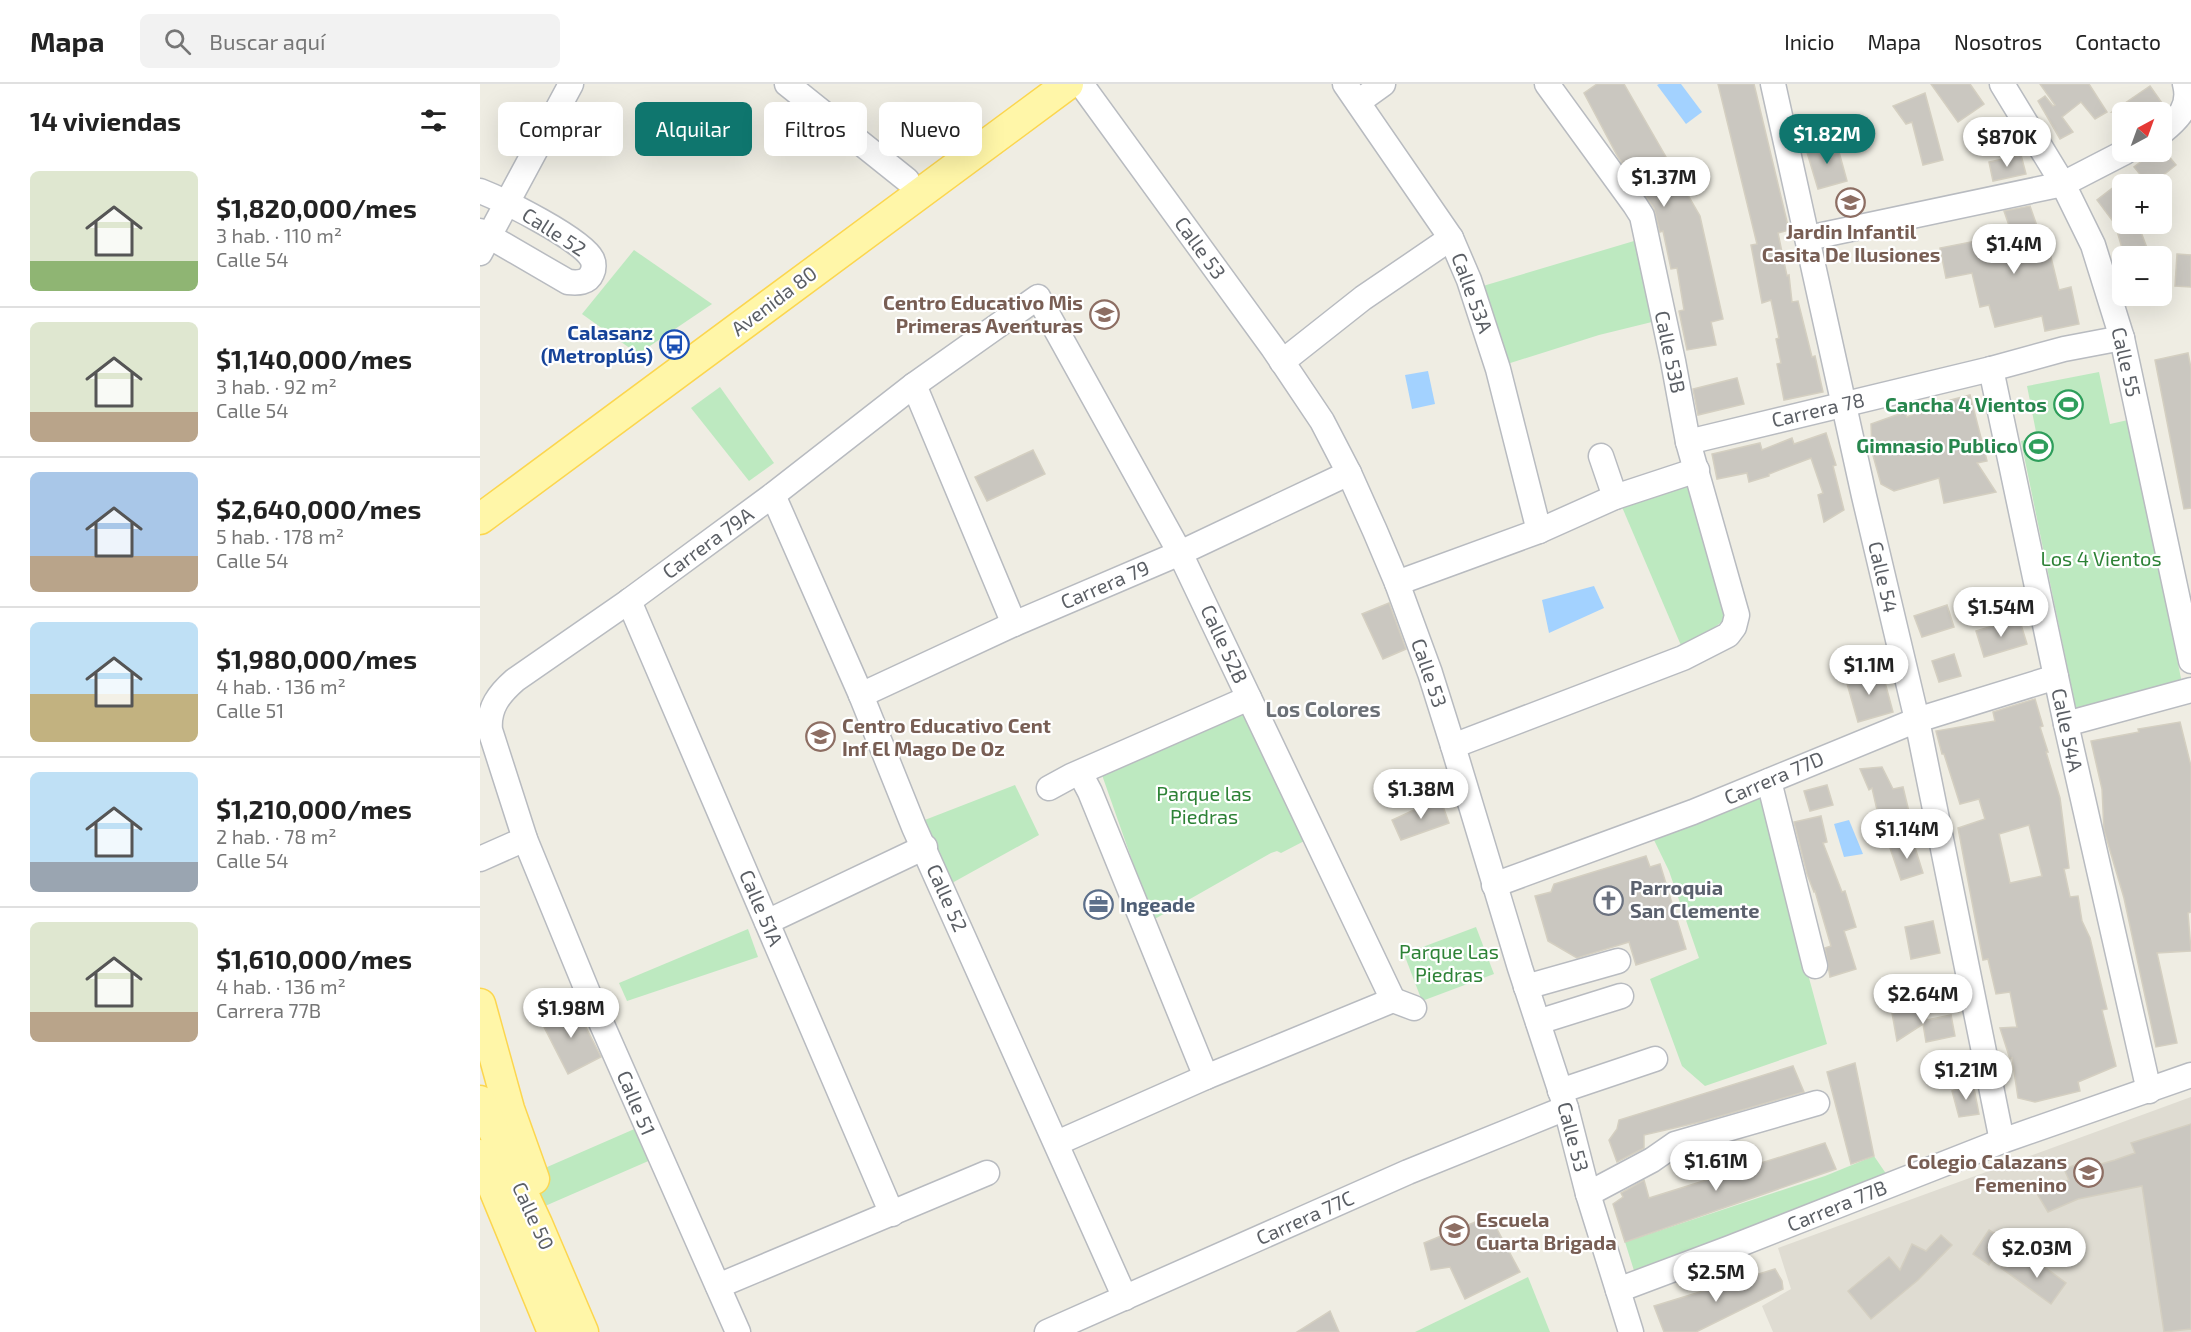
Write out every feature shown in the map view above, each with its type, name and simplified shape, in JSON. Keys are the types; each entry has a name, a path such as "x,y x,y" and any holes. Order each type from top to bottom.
{"main road":[{"name":"Avenida 80","path":"480,494 1037,84"},
{"name":"Avenida 80","path":"480,519 1068,84"},
{"path":"480,1004 509,1109 534,1176 537,1224"},
{"name":"Calle 50","path":"480,1101 490,1150 518,1249 553,1332"},
{"name":"Calle 50","path":"490,1150 537,1224 583,1332"},
{"path":"480,1201 518,1249"}],"street":[{"path":"483,240 507,202 571,84"},
{"path":"787,84 907,180"},
{"name":"Calle 53","path":"1081,84 1282,362 1322,421 1349,473 1397,583 1453,746 1494,885 1563,1100 1588,1194 1631,1332"},
{"path":"1351,93 1383,84"},
{"name":"Calle 53B","path":"1453,746 1683,658 1722,639 1731,632 1737,615 1688,442 1642,216 1547,84"},
{"name":"Calle 54","path":"1773,84 1917,720 2002,1141"},
{"name":"Calle 55","path":"2002,84 2063,184 2093,245 2122,338 2191,661"},
{"path":"2172,123 2182,114 2186,90"},
{"name":"Calle 53A","path":"1351,93 1451,238 1469,280 1498,369 1539,531"},
{"path":"1808,238 2063,184 2112,159"},
{"name":"Calle 52","path":"480,191 507,202 580,246 592,257 593,272 587,280 578,283 568,282 483,240"},
{"path":"1282,362 1363,298 1451,238"},
{"name":"Carrera 79A","path":"525,839 490,730 489,717 504,690 773,495 914,385 1038,297"},
{"name":"Calle 52B","path":"1038,297 1180,553 1249,698 1404,1004 1206,1077"},
{"name":"Carrera 78","path":"1688,442 1991,369 2064,349 2122,338"},
{"name":"Calle 54A","path":"1991,369 2066,724 2149,1090"},
{"path":"914,385 1014,624"},
{"path":"1601,456 1615,497"},
{"path":"1397,583 1539,531 1615,497 1697,470"},
{"name":"Carrera 79","path":"861,695 1014,624 1180,553 1349,473"},
{"name":"Calle 52","path":"773,495 861,695 915,827 1125,1298"},
{"name":"Calle 51A","path":"629,601 892,1214"},
{"name":"Carrera 77D","path":"1494,885 1693,812 1843,748 1917,720 2056,677"},
{"path":"2066,724 2191,690"},
{"path":"1049,788 1080,772 1249,698"},
{"path":"1057,1143 1206,1077 1080,772"},
{"path":"1769,781 1815,966"},
{"path":"480,859 525,839"},
{"name":"Calle 51","path":"525,839 589,995 738,1332"},
{"path":"766,922 925,847"},
{"path":"1526,987 1618,961"},
{"path":"1538,1022 1621,996"},
{"name":"Carrera 77C","path":"1047,1332 1408,1172 1654,1059"},
{"name":"Carrera 77B","path":"1618,1290 2002,1141 2191,1075"},
{"path":"1588,1194 1652,1160 1675,1144 1817,1103"},
{"path":"718,1286 987,1173"}],"shaded area":[{"name":"Colegio Calazans Femenino","path":"2191,1097 2191,1332 1773,1332 1762,1306 1791,1289 1778,1248"}],"green space":[{"path":"1634,241 1656,321 1599,335 1504,365 1483,286"},
{"path":"634,250 712,304 638,354 582,314"},
{"name":"Los 4 Vientos","path":"2099,372 2110,424 2128,420 2183,688 2076,709 2021,441 2037,437 2027,386"},
{"path":"720,387 774,463 749,481 691,408"},
{"path":"1695,472 1730,616 1683,650 1619,500"},
{"name":"Parque las Piedras","path":"1242,703 1312,837 1281,853 1277,851 1271,853 1153,920 1102,775"},
{"path":"1015,785 1039,835 952,883 917,823"},
{"path":"1760,798 1827,1044 1705,1086 1682,1066 1650,979 1699,958 1669,871 1654,840"},
{"name":"Parque Las Piedras","path":"1476,927 1494,974 1422,1001 1404,954"},
{"path":"748,929 758,957 627,1001 619,983"},
{"path":"639,1127 653,1159 529,1213 515,1181"},
{"path":"1874,1156 1889,1178 1636,1277 1625,1242 1825,1176"},
{"path":"1528,1277 1550,1332 1415,1332"}],"water":[{"path":"1681,84 1702,112 1686,124 1657,85"},
{"path":"1428,371 1435,404 1412,409 1405,375"},
{"path":"1594,586 1604,608 1549,633 1542,600"},
{"path":"1849,820 1863,854 1844,857 1834,824"}],"building":[{"path":"1597,84 1624,84 1700,216 1723,319 1711,322 1716,345 1687,350 1679,311 1684,310 1677,268 1671,269 1663,231 1660,232 1654,208 1618,157 1584,93"},
{"path":"1718,84 1754,84 1789,230 1778,233 1787,276 1789,275 1792,302 1798,301 1812,357 1815,356 1823,392 1784,400 1777,364 1781,363 1776,339 1779,338 1771,300 1762,303 1751,245 1757,244"},
{"path":"1931,84 1970,84 1984,104 1958,122"},
{"path":"2040,84 2089,84 2107,112 2095,119 2081,102 2062,117 2073,132 2060,139 2038,101 2045,96 2053,106 2055,105"},
{"path":"2150,86 2161,102 2127,102"},
{"path":"1925,93 1943,160 1923,165 1912,122 1906,124 1893,106"},
{"path":"1836,141 1847,181 1818,189 1806,149"},
{"path":"2021,155 2026,174 1993,181 1989,162"},
{"path":"2172,160 2176,165 2165,174 2140,174 2134,167 2141,162 2172,162"},
{"path":"2112,188 2112,220 2097,200"},
{"path":"2030,206 2044,246 2048,245 2059,290 2071,287 2079,324 2045,331 2042,316 1995,327 1989,305 1980,307 1972,273 1946,278 1940,248 2012,234 2004,211"},
{"path":"2118,234 2142,234 2146,246 2121,246"},
{"path":"2177,254 2191,255 2191,287 2175,286"},
{"path":"2188,353 2191,368 2191,508 2184,509 2155,360"},
{"path":"1737,378 1744,404 1698,415 1693,389"},
{"path":"1970,395 1987,461 1977,463 1996,492 1944,503 1939,478 1894,491 1881,484 1872,452 1871,424 1905,412 1907,417 1939,403"},
{"path":"1826,433 1836,465 1833,466 1844,510 1824,522 1818,495 1823,493 1811,458 1749,482 1747,473 1717,479 1712,454 1760,443 1762,450 1792,438 1794,444"},
{"path":"1033,450 1045,474 987,501 975,477"},
{"path":"1389,603 1406,649 1383,659 1362,614"},
{"path":"1947,605 1954,627 1922,637 1914,616"},
{"path":"2019,618 2027,644 1984,657 1976,631"},
{"path":"1954,654 1961,676 1939,682 1932,661"},
{"path":"1874,672 1876,677 1883,675 1893,712 1858,722 1846,680"},
{"path":"2035,699 2043,726 2040,727 2048,752 2046,752 2060,798 2069,868 2064,869 2070,897 2078,896 2082,921 2090,938 2107,1009 2102,1010 2116,1066 2078,1082 2080,1091 2035,1102 2018,1098 2012,1058 2010,1059 2000,1028 2017,1027 2010,992 1996,994 1988,959 1983,960 1958,828 1985,819 1979,799 1960,804 1936,731 1995,721 1993,712","holes":["2029,825 2042,876 2010,883 1999,834"]},
{"path":"2180,722 2191,766 2191,912 2188,913 2191,951 2157,953 2177,1043 2156,1047 2124,898 2104,830 2102,789 2091,741 2139,732 2138,729"},
{"path":"1882,767 1893,789 1903,787 1910,816 1880,823 1872,788 1869,790 1860,769"},
{"path":"1827,785 1833,805 1810,811 1804,791"},
{"path":"1440,798 1449,823 1401,840 1392,820"},
{"path":"1821,816 1827,842 1823,843 1842,892 1845,891 1856,927 1844,931 1856,969 1830,977 1825,948 1831,946 1815,891 1807,874 1794,822"},
{"path":"1913,841 1923,873 1901,880 1890,848"},
{"name":"Parroquia San Clemente","path":"1646,856 1650,867 1660,864 1686,949 1636,965 1629,942 1577,958 1548,941 1535,896 1551,892 1554,884"},
{"path":"1933,921 1940,953 1911,959 1905,927"},
{"path":"574,1004 601,1057 568,1074 541,1021"},
{"path":"1925,1007 1927,1020 1951,1015 1955,1036 1926,1042 1923,1024 1897,1041 1892,1013"},
{"path":"1855,1063 1874,1156 1851,1164 1827,1072"},
{"path":"1793,1066 1804,1092 1700,1122 1644,1135 1644,1148 1617,1162 1609,1140 1617,1129 1619,1120"},
{"path":"1973,1083 1979,1114 1959,1117 1952,1091"},
{"path":"2191,1124 2191,1329 2164,1332 2142,1186 2078,1199 2048,1212 2036,1192 2069,1180 2064,1169 2084,1162 2087,1168 2135,1153 2131,1143"},
{"path":"1825,1143 1836,1169 1625,1242 1613,1204 1623,1197 1621,1193 1644,1180 1649,1198"},
{"path":"1490,1216 1520,1272 1465,1299 1450,1267 1431,1270 1424,1243"},
{"path":"1989,1230 2005,1240 1989,1265 1973,1254"},
{"path":"1941,1235 1952,1245 1918,1280 1871,1319 1848,1291 1889,1257 1900,1270 1912,1244 1926,1251"},
{"path":"2035,1260 2066,1283 2051,1304 2001,1268"},
{"path":"1775,1269 1782,1281 1783,1289 1696,1332 1664,1332 1654,1306"},
{"path":"1330,1311 1339,1332 1297,1332"}],"place":[{"name":"Jardin Infantil Casita De Ilusiones","path":"1851,202"},
{"name":"Centro Educativo Mis Primeras Aventuras","path":"1104,314"},
{"name":"Calasanz (Metroplús)","path":"674,344"},
{"name":"Cancha 4 Vientos","path":"2068,405"},
{"name":"Gimnasio Publico","path":"2039,446"},
{"name":"Centro Educativo Cent Inf El Mago De Oz","path":"821,737"},
{"name":"Parroquia San Clemente","path":"1609,900"},
{"name":"Ingeade","path":"1099,905"},
{"name":"Colegio Calazans Femenino","path":"2088,1173"},
{"name":"Escuela Cuarta Brigada","path":"1455,1231"}],"district":[{"name":"Los Colores","path":"1323,710"}]}
